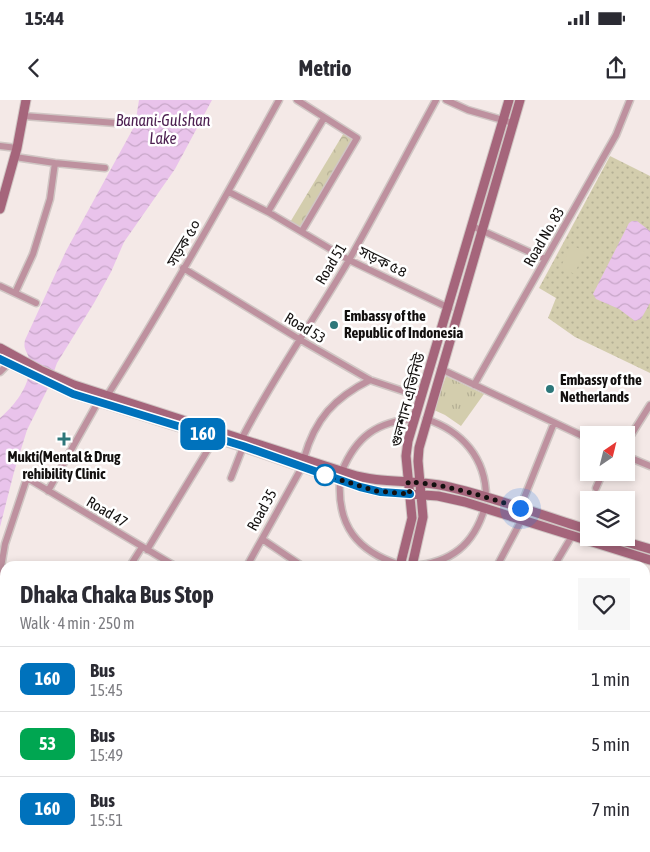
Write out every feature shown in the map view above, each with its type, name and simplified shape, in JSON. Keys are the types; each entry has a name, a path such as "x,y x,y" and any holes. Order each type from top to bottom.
{"main road":[{"path":"0,209 16,152 26,100"},
{"name":"গুলশান এভিনিউ","path":"401,561 412,518 406,456 420,397 449,308 510,100"},
{"name":"গুলশান এভিনিউ","path":"413,561 423,517 418,454 426,419 520,100"},
{"path":"0,348 6,359 26,372 242,442 341,476 376,491 445,497 650,560"},
{"path":"6,359 57,382"},
{"path":"102,397 214,438 242,442"},
{"path":"341,476 420,482 446,486 580,527"},
{"path":"635,545 650,549"}],"street":[{"name":"সড়ক ৫০","path":"48,491 102,397 156,318 183,268 229,192 279,100"},
{"path":"297,100 357,138 302,231"},
{"name":"Road 51","path":"231,478 242,442 254,414 349,260 436,100"},
{"path":"446,100 468,110 513,123"},
{"name":"Road No. 83","path":"474,385 616,136 630,100"},
{"path":"24,116 129,124"},
{"path":"268,212 324,118"},
{"path":"0,146 55,163 105,168"},
{"path":"15,293 32,254 50,199 55,163"},
{"name":"সড়ক ৫৪","path":"229,192 302,231 349,260 449,308"},
{"path":"472,226 545,259"},
{"name":"Road 53","path":"183,268 370,380 420,397"},
{"path":"0,286 36,303"},
{"path":"0,372 6,359"},
{"path":"441,369 580,435"},
{"name":"Road 35","path":"249,561 303,463 309,441 316,426 327,412 348,392 370,380"},
{"path":"635,429 650,405"},
{"path":"387,561 379,558 360,544 347,525 341,508 341,476 356,445 371,432 389,423 415,419"},
{"path":"426,419 447,427 471,448 477,457 484,476 486,497"},
{"path":"520,508 554,423"},
{"path":"134,561 145,548 214,438"},
{"path":"635,460 650,466"},
{"name":"Road 47","path":"2,561 5,544 27,478 167,561"},
{"path":"596,488 599,481"},
{"path":"439,561 459,550 466,543 478,526 485,508"},
{"path":"500,561 522,520"},
{"path":"557,561 572,536"},
{"path":"262,539 295,561"},
{"path":"0,573 0,586"}],"green space":[{"path":"345,131 357,138 302,231 289,224"},
{"path":"610,156 650,176 650,373 575,337 548,318 556,298 539,288"},
{"path":"572,245 585,252 574,274 561,266"},
{"path":"446,376 484,394 461,426 434,410"}],"water":[{"name":"Banani-Gulshan Lake","path":"139,100 212,100 175,169 124,242 111,272 94,303 57,363 48,388 27,430 0,527 0,418 18,399 29,376 29,359 24,346 25,340 66,251 135,125"},
{"path":"637,221 650,231 650,303 641,319 635,321 619,309 596,299 593,294 629,223"}],"bus line":[{"name":"160","path":"0,359 73,394 243,446 370,490 410,494"}],"place":[{"name":"Embassy of the Republic of Indonesia","path":"334,325"},
{"name":"Embassy of the Netherlands","path":"550,389"},
{"name":"Mukti(Mental & Drug rehibility Clinic","path":"64,439"}],"route":[{"path":"325,475 381,492 410,494 408,482 446,486 520,508"}]}
